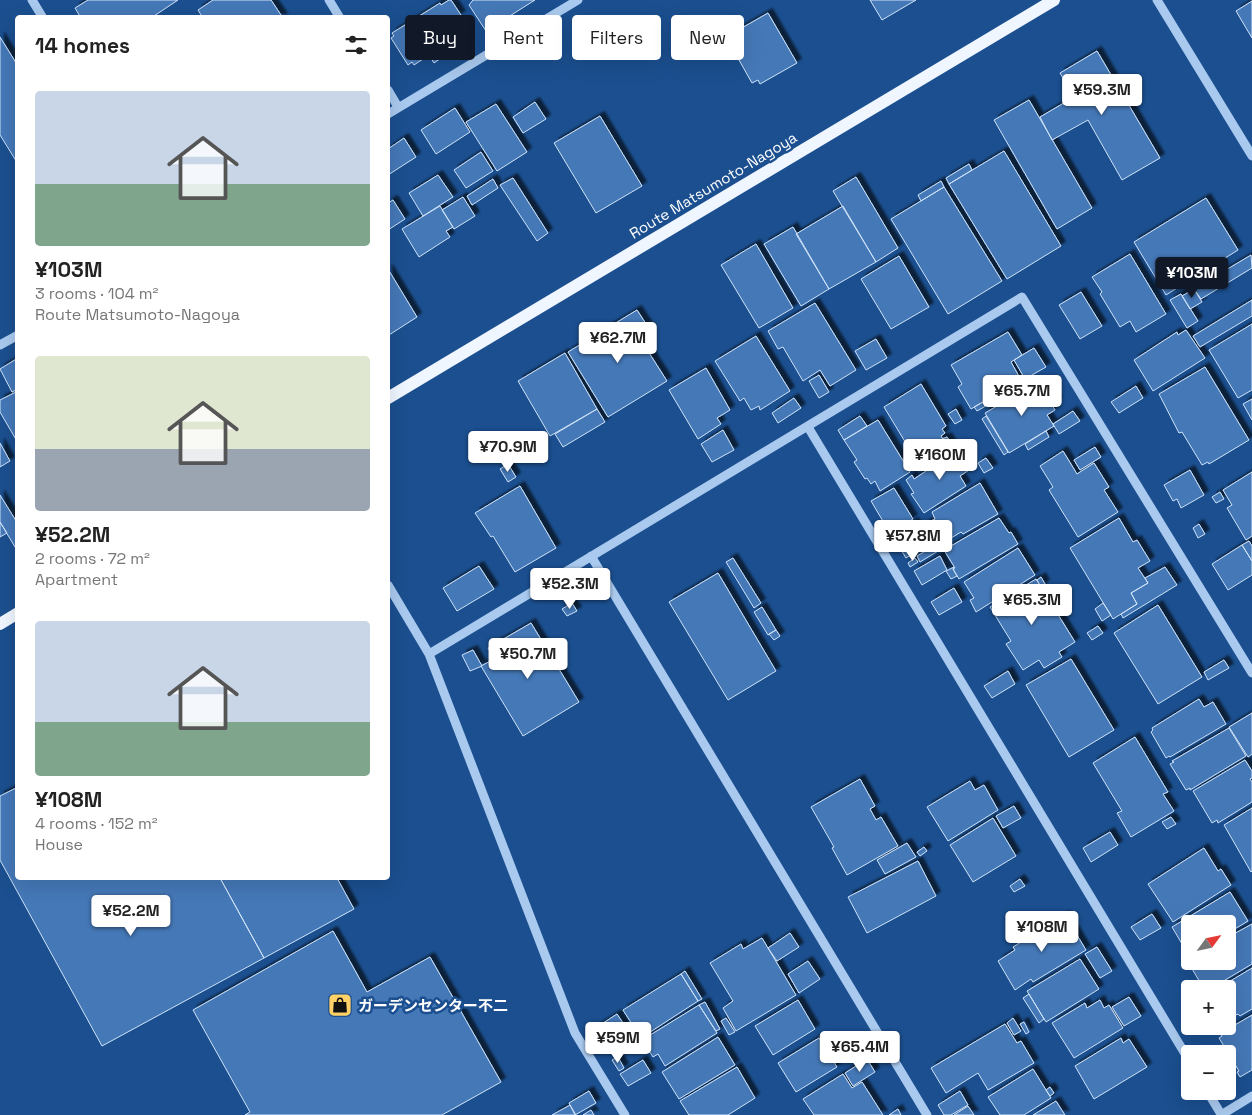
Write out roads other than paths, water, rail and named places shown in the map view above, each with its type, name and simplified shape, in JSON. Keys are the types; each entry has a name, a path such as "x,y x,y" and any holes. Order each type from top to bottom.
{"main road":[{"name":"Route Matsumoto-Nagoya","path":"390,397 1054,0"},
{"path":"0,624 15,615"}],"street":[{"path":"32,0 41,15"},
{"path":"329,0 338,15"},
{"path":"390,113 578,0"},
{"path":"1157,0 1252,156"},
{"path":"390,93 398,107"},
{"path":"429,654 1022,297 1249,662 1252,673"},
{"path":"0,345 15,337"},
{"path":"808,427 1181,1047"},
{"path":"591,556 927,1115"},
{"path":"390,588 429,654 575,1033 625,1115"},
{"path":"1213,1100 1221,1115 1252,1096"}],"place":[{"name":"ガーデンセンター不二","path":"340,1005"}]}
